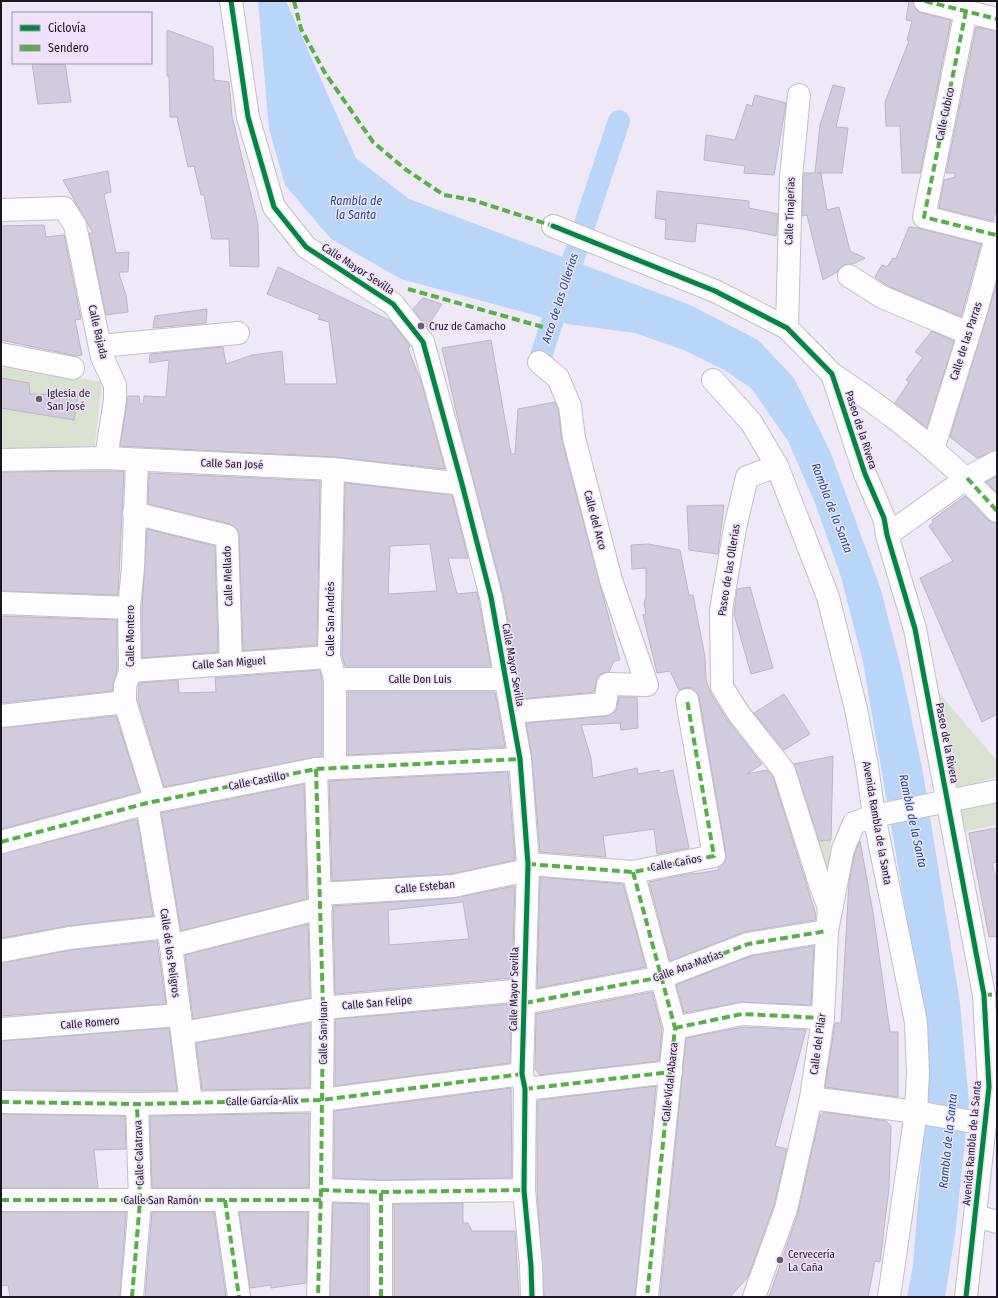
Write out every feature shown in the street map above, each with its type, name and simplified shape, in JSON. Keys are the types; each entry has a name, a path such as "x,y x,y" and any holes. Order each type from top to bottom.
{"street":[{"name":"Calle Mayor Sevilla","path":"231,1 248,117 274,207 306,247 393,304 423,342 491,597 520,759 528,867 524,996 524,1190 531,1266 532,1297"},
{"path":"926,1 997,19"},
{"name":"Calle Cubico","path":"966,11 924,217 997,234"},
{"name":"Calle Tinajerías","path":"787,328 791,177 799,95"},
{"name":"Calle Bajada","path":"1,210 64,208 75,225 81,248 102,357 115,385 115,400 106,458"},
{"name":"Paseo de la Rivera","path":"553,226 715,292 787,328 832,374 865,474 884,518 887,535 915,629 948,802"},
{"name":"Calle de las Parras","path":"933,448 968,334 993,267 997,234"},
{"path":"849,276 882,297 968,334"},
{"path":"100,346 238,333"},
{"path":"1,354 73,368"},
{"name":"Calle del Arco","path":"512,712 605,704 608,684 647,685 611,580 574,438 570,406 558,378 539,362"},
{"path":"832,374 870,399 933,448 967,478 997,511"},
{"name":"Avenida Rambla de la Santa","path":"713,380 751,422 777,466 828,596 856,709 867,766 874,816 916,1022 918,1072 916,1112 889,1297"},
{"name":"Calle San José","path":"1,460 106,458 137,461 333,468 462,484"},
{"name":"Calle Montero","path":"137,461 133,568 129,608 130,671 125,686 125,702 154,796 147,803"},
{"path":"887,535 967,478 997,462"},
{"name":"Paseo de las Ollerías","path":"777,466 747,477 735,528 721,610 722,686 739,714 784,771 820,884 830,908 827,931"},
{"name":"Calle San Andrés","path":"325,769 335,679 329,657 333,468"},
{"name":"Calle Mellado","path":"134,513 227,536 231,663"},
{"path":"1,603 129,608"},
{"name":"Calle San Miguel","path":"130,671 329,657"},
{"name":"Calle Don Luis","path":"335,679 506,679"},
{"name":"Calle Caños","path":"528,867 633,872 714,856 687,700"},
{"path":"1,716 125,702"},
{"name":"Calle Castillo","path":"1,842 79,819 147,803 325,769 520,759"},
{"name":"Calle San Juan","path":"318,1297 321,1195 323,1008 321,901 325,769"},
{"name":"Calle del Pilar","path":"753,1292 786,1209 811,1098 823,1018 827,931 843,848 854,823 874,816 997,791"},
{"name":"Avenida Rambla de la Santa","path":"948,802 991,994 992,1028 989,1087 985,1124 990,1152 976,1216 966,1297"},
{"name":"Calle de los Peligros","path":"147,803 169,937 191,1103"},
{"name":"Calle Esteban","path":"1,951 69,938 169,937 321,901 453,886 528,867"},
{"name":"Calle Vidal Abarca","path":"633,872 675,1028 647,1297"},
{"name":"Calle Ana Matías","path":"524,996 662,977 748,944 827,931"},
{"name":"Calle San Felipe","path":"181,1024 323,1008 524,996"},
{"path":"675,1028 742,1014 823,1018"},
{"name":"Calle Romero","path":"1,1029 181,1024"},
{"name":"Calle García-Alix","path":"1,1102 138,1104 322,1100 524,1082 671,1072"},
{"path":"811,1098 916,1112 985,1124"},
{"name":"Calle Calatrava","path":"132,1297 140,1201 138,1104"},
{"name":"Calle San Ramón","path":"1,1200 225,1200 381,1192 524,1190"},
{"path":"381,1192 381,1297"},
{"path":"225,1200 239,1297"},
{"path":"976,1216 997,1222"}],"green space":[{"path":"1,365 102,382 94,452 1,448"},
{"path":"933,686 997,761 997,777 958,787 949,783"},
{"path":"997,797 997,824 964,832 960,809"},
{"path":"831,840 827,888 815,841"}],"water":[{"name":"Rambla de la Santa","path":"258,1 286,1 356,158 409,199 690,305 758,340 794,378 830,451 881,590 902,672 923,773 960,1003 969,1103 955,1235 945,1297 907,1297 913,1265 923,1140 915,966 863,662 841,577 815,503 788,441 751,388 724,370 686,351 635,333 567,324 401,279 331,239 285,185 269,129"}],"building":[{"path":"909,1 913,1 916,10 922,13 951,20 920,173 902,173 900,126 886,126 885,102 909,41 907,40 912,21 906,20"},
{"path":"976,27 997,31 997,205 993,221 939,208 944,180 955,177 955,173 946,173"},
{"path":"167,30 213,47 214,80 229,82 232,116 258,224 259,267 230,266 229,239 212,239 204,195 201,195 194,166 188,167 177,117 170,117 169,76 167,76"},
{"path":"32,64 65,64 71,102 38,104"},
{"path":"833,85 845,88 836,127 848,128 842,173 821,173 827,210 839,207 850,251 865,258 853,264 843,265 837,272 823,280 807,215 802,216 803,178 804,173 815,173 820,125"},
{"path":"755,95 786,103 774,175 744,173 745,166 704,160 706,135 735,140 747,104 752,106"},
{"path":"108,171 111,192 104,194 116,253 129,252 128,272 120,272 119,274 126,295 128,312 106,315 89,233 93,233 63,180"},
{"path":"657,191 749,201 749,208 778,214 776,236 743,229 697,223 695,242 665,239 666,220 655,218"},
{"path":"44,225 46,237 64,235 81,319 75,320 82,355 76,356 1,340 1,226"},
{"path":"909,227 981,244 961,317 888,286 875,277 882,265 887,267 893,258 896,259"},
{"path":"278,267 391,321 410,346 408,349 422,384 445,469 334,457 120,446 128,396 139,396 140,404 143,404 144,396 166,397 169,360 149,363 150,354 223,347 226,364 252,355 282,351 285,384 337,384 329,322 318,319 320,315 267,294"},
{"path":"997,282 997,450 977,458 950,437"},
{"path":"423,298 442,304 427,327 413,309"},
{"path":"207,309 206,323 153,328 155,316"},
{"path":"932,331 954,341 927,428 895,403 909,382 906,380 923,357 915,352"},
{"path":"491,340 511,454 515,454 518,409 555,402 558,409 562,441 620,660 614,661 609,672 598,676 594,692 522,699 503,594 461,433 442,348"},
{"name":"Iglesia de San José","path":"1,378 29,383 30,394 78,395 74,420 1,408"},
{"path":"124,471 118,595 1,591 1,472"},
{"path":"149,473 320,481 317,645 243,651 239,536 237,529 230,524 148,504"},
{"path":"997,476 997,493 986,482"},
{"path":"345,483 452,495 468,558 448,558 457,594 477,592 491,666 345,666 342,655","holes":["430,544 437,591 388,594 390,546"]},
{"path":"965,496 988,520 997,523 997,714 982,722 920,578 953,561 929,526 933,522 932,520"},
{"path":"724,505 718,554 689,550 687,506"},
{"path":"147,529 215,546 218,652 142,658 142,609"},
{"path":"648,544 680,550 689,595 693,595 705,657 706,680 711,694 728,721 762,764 747,774 767,770 773,777 816,915 815,920 744,932 670,961 649,882 694,873 719,870 718,867 726,861 726,854 699,697 692,688 679,690 670,671 657,673 643,615 646,614 644,603 646,596 646,568 632,569 631,545"},
{"path":"750,587 773,668 751,674 734,614 737,589"},
{"path":"1,616 117,620 117,669 112,691 1,703"},
{"path":"320,670 322,681 322,756 164,787 138,700 139,683 178,680 179,693 216,692 215,678"},
{"path":"348,692 495,692 505,747 348,755"},
{"path":"784,694 810,734 784,750 754,713"},
{"path":"619,697 637,697 638,728 621,730 620,723 581,725 591,758 593,778 637,768 638,774 659,770 660,773 673,770 689,848 657,854 654,829 603,836 606,857 540,852 532,758 526,723 606,716 616,711"},
{"path":"116,716 140,792 1,829 1,728"},
{"path":"833,756 831,840 819,841 794,764"},
{"path":"508,772 515,860 451,874 332,881 329,781"},
{"path":"304,784 307,899 181,931 161,813"},
{"path":"137,819 153,916 67,926 1,938 1,854"},
{"path":"997,828 997,862 992,863 997,883 997,936 989,937 969,833"},
{"path":"860,841 873,913 890,1032 898,1032 898,1097 825,1087 835,1023 841,1023 849,882 855,853"},
{"path":"540,877 623,884 646,967 537,988"},
{"path":"515,886 512,978 335,994 333,906 454,898","holes":["463,902 469,939 389,945 388,910"]},
{"path":"308,924 310,998 193,1019 185,955"},
{"path":"157,941 166,1004 1,1016 1,963 71,950"},
{"path":"814,946 811,1005 742,1002 684,1013 676,985 751,956"},
{"path":"652,992 662,1029 659,1061 540,1075 535,1069 536,1014"},
{"path":"512,1004 510,1063 335,1086 335,1019"},
{"path":"310,1023 310,1088 202,1090 196,1043"},
{"path":"743,1027 806,1030 775,1146 787,1149 774,1205 748,1277 730,1297 660,1297 686,1038"},
{"path":"169,1028 177,1091 1,1090 1,1041"},
{"path":"656,1086 635,1297 544,1297 537,1189 537,1102 539,1100"},
{"path":"511,1088 512,1178 381,1180 334,1178 334,1111"},
{"path":"824,1112 886,1121 891,1126 889,1188 880,1262 875,1261 868,1297 769,1297 798,1213 820,1115"},
{"path":"309,1113 309,1188 152,1188 150,1116"},
{"path":"1,1114 125,1116 126,1149 94,1150 98,1188 1,1188"},
{"path":"333,1203 368,1204 368,1297 330,1297"},
{"path":"463,1203 463,1223 468,1223 472,1231 515,1231 519,1297 394,1297 394,1204"},
{"path":"1,1212 126,1212 120,1297 10,1297 8,1285 1,1286"},
{"path":"152,1212 214,1212 226,1297 145,1297"},
{"path":"239,1212 308,1212 306,1283 271,1288 271,1285 250,1288"}],"waterway":[{"name":"Arco de las Ollerías","path":"539,362 619,121"}],"marked path":[{"path":"294,1 301,29 325,73 373,142 405,169 444,195 473,200 553,226"},
{"path":"925,1 997,19"},
{"path":"966,11 924,217 996,235"},
{"path":"408,289 550,329"},
{"path":"967,478 997,511"},
{"path":"528,864 633,872 714,856 687,700"},
{"path":"1,842 147,803 316,769 520,759"},
{"path":"316,769 323,1008 318,1297"},
{"path":"633,872 675,1028 647,1297"},
{"path":"525,1003 662,977 748,944 827,931"},
{"path":"984,995 997,994"},
{"path":"675,1028 742,1014 823,1018"},
{"path":"525,1089 671,1072"},
{"path":"1,1102 137,1104 322,1100 522,1074"},
{"path":"132,1297 140,1201 137,1104"},
{"path":"321,1190 381,1192 524,1190"},
{"path":"381,1192 381,1297"},
{"path":"1,1200 321,1200"},
{"path":"225,1200 239,1297"}],"cycle path":[{"path":"231,1 248,117 274,207 306,247 393,304 423,342 491,597 520,759 528,864 522,1074 525,1089 524,1190 531,1266 532,1297"},
{"path":"553,226 715,291 787,328 832,374 865,474 884,518 887,535 915,629 984,995 989,1087 966,1297"}],"place":[{"name":"Cruz de Camacho","path":"421,326"},
{"name":"Iglesia de San José","path":"39,399"},
{"name":"Cervecería La Caña","path":"780,1260"}]}
